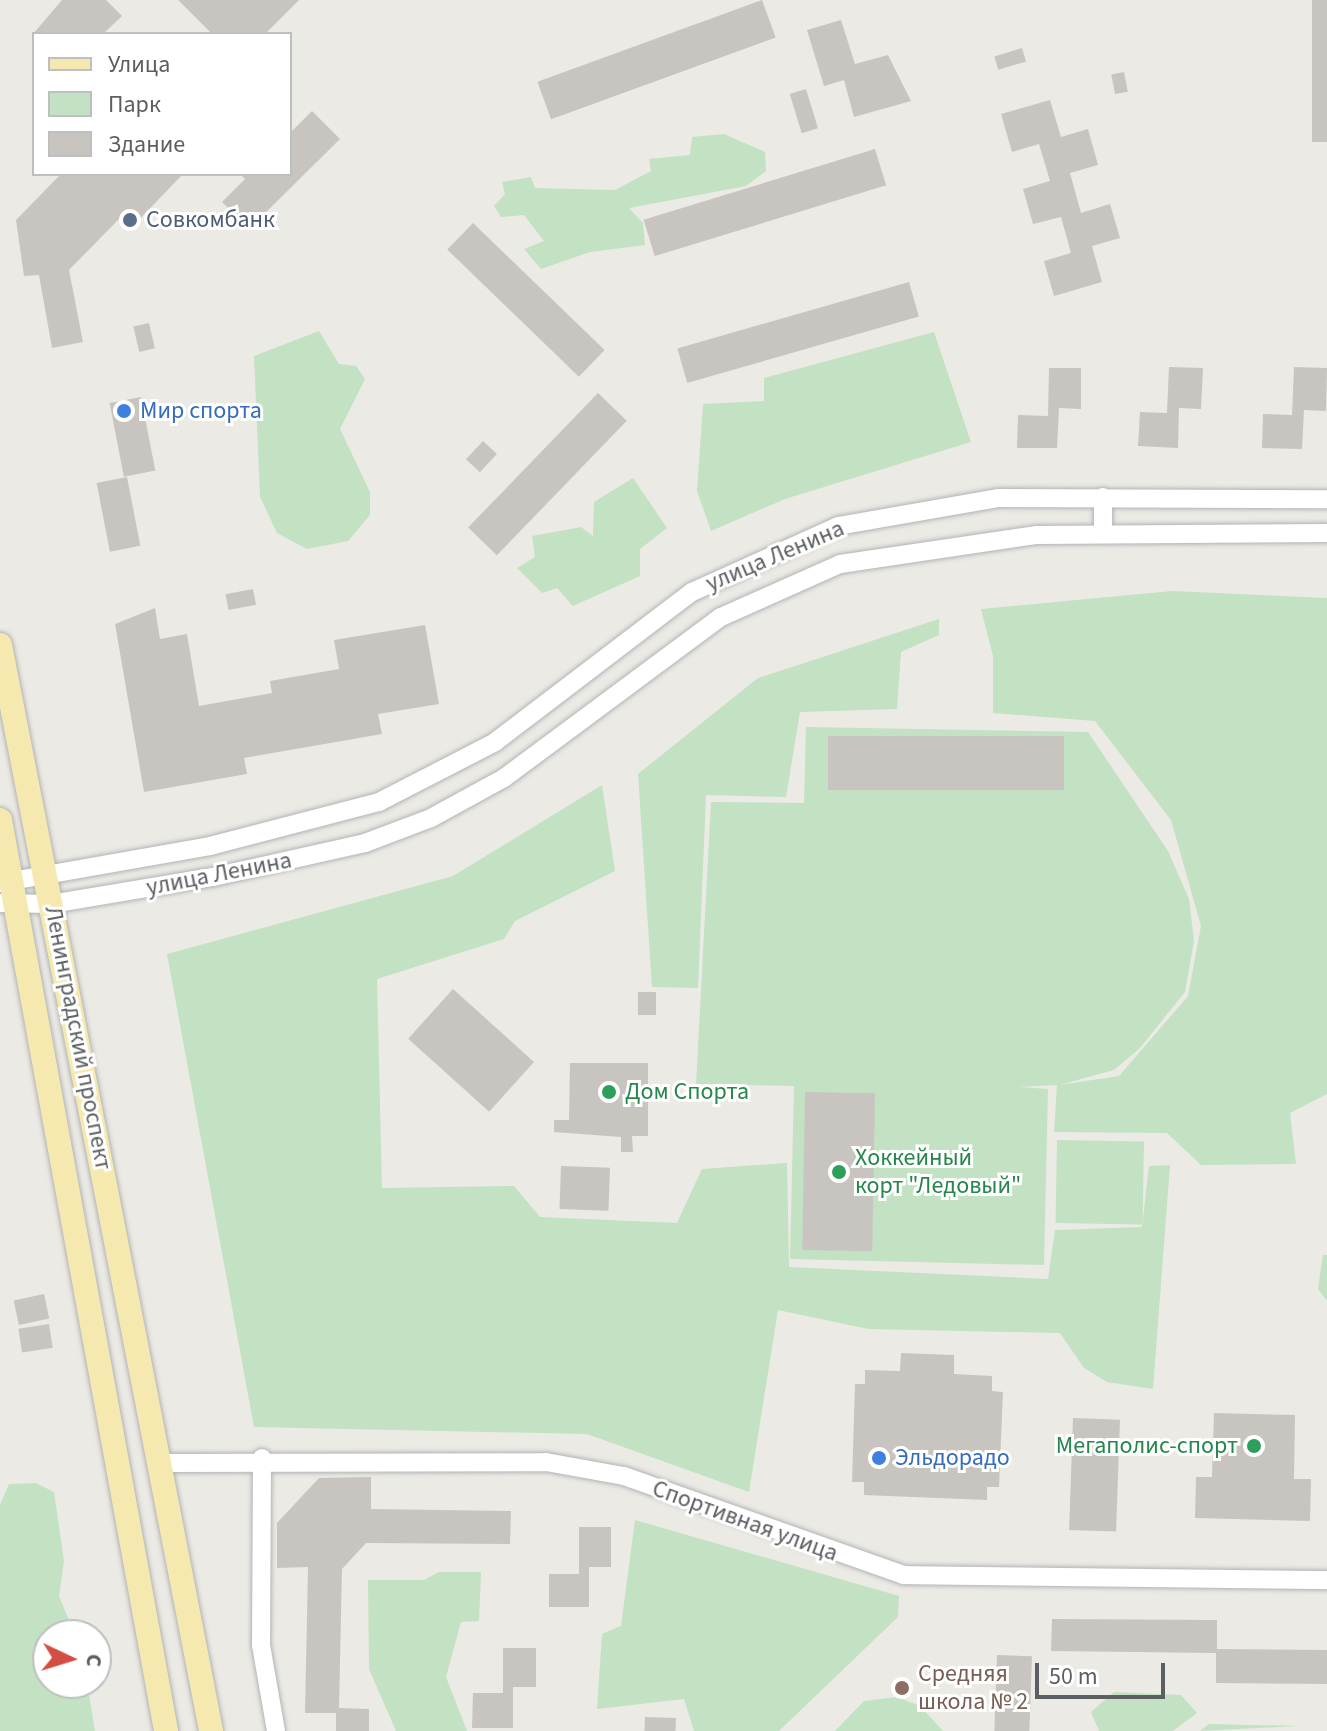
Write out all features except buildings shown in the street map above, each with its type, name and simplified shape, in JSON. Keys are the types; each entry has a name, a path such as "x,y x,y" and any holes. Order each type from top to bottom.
{"main road":[{"name":"Ленинградский проспект","path":"0,645 157,1431 211,1731"},
{"name":"Ленинградский проспект","path":"0,820 8,904 116,1440 166,1731"},
{"path":"116,1440 157,1431"}],"street":[{"name":"улица Ленина","path":"6,882 322,821 379,802 495,742 662,612 788,545 919,506 1103,497 1327,499"},
{"path":"1103,497 1103,534"},
{"name":"улица Ленина","path":"8,904 51,904 365,843 431,818 516,769 680,643 803,578 916,547 1103,534 1327,533"},
{"path":"495,742 516,769"},
{"path":"262,1458 261,1645 276,1731"},
{"name":"Спортивная улица","path":"163,1463 262,1458 582,1466 903,1575 1327,1580"}],"green space":[{"path":"724,134 765,152 766,171 746,186 629,208 643,223 645,245 590,252 541,269 524,249 544,241 524,215 501,217 494,206 505,194 502,182 531,177 535,188 615,190 651,171 649,159 690,155 692,137"},
{"path":"319,331 339,364 356,366 365,379 340,429 370,492 370,515 348,541 307,549 277,533 260,497 254,356"},
{"path":"934,332 971,442 785,499 711,531 697,491 703,404 764,401 764,378"},
{"path":"633,478 667,528 640,549 640,576 573,606 557,588 542,593 517,568 535,557 532,536 581,527 593,536 594,502"},
{"path":"1172,591 1327,598 1327,1094 1290,1113 1296,1164 1201,1165 1167,1133 1054,1132 1057,1085 1019,1087 1048,1089 1044,1265 790,1259 794,1086 696,1084 711,802 804,803 806,727 1088,732 1168,851 1189,899 1194,941 1185,992 1140,1048 1114,1070 1059,1085 1119,1076 1188,996 1201,926 1171,820 1095,721 993,713 993,656 981,609"},
{"path":"939,619 939,635 901,652 897,709 800,712 786,797 706,795 698,988 652,987 638,774 758,678"},
{"path":"602,785 615,871 515,921 504,939 377,979 382,1188 514,1186 540,1217 677,1223 702,1169 787,1163 789,1267 1048,1279 1055,1230 1142,1227 1149,1166 1170,1165 1153,1389 1107,1382 1084,1368 1060,1333 868,1329 778,1310 749,1492 587,1434 254,1427 167,954 453,876"},
{"path":"1057,1140 1144,1142 1143,1225 1056,1223"},
{"path":"1323,1255 1327,1255 1327,1301 1318,1289"},
{"path":"36,1483 54,1492 64,1561 59,1596 68,1619 32,1619 32,1699 90,1699 95,1731 0,1731 0,1505 9,1484"},
{"path":"635,1520 899,1596 898,1617 779,1731 694,1731 684,1699 597,1709 602,1634 621,1626"},
{"path":"439,1572 481,1572 479,1621 461,1622 446,1677 467,1731 396,1731 369,1669 368,1580 424,1580"},
{"path":"1114,1692 1181,1695 1197,1713 1173,1731 1099,1731 1091,1712"},
{"path":"897,1697 920,1706 943,1731 835,1731 864,1701"},
{"path":"1209,1724 1298,1726 1200,1731"}],"place":[{"name":"Совкомбанк","path":"130,220"},
{"name":"Мир спорта","path":"124,411"},
{"name":"Дом Спорта","path":"609,1092"},
{"name":"Хоккейный корт \"Ледовый\"","path":"839,1172"},
{"name":"Мегаполис-спорт","path":"1254,1446"},
{"name":"Эльдорадо","path":"879,1458"},
{"name":"Средняя школа № 2","path":"902,1688"}]}
